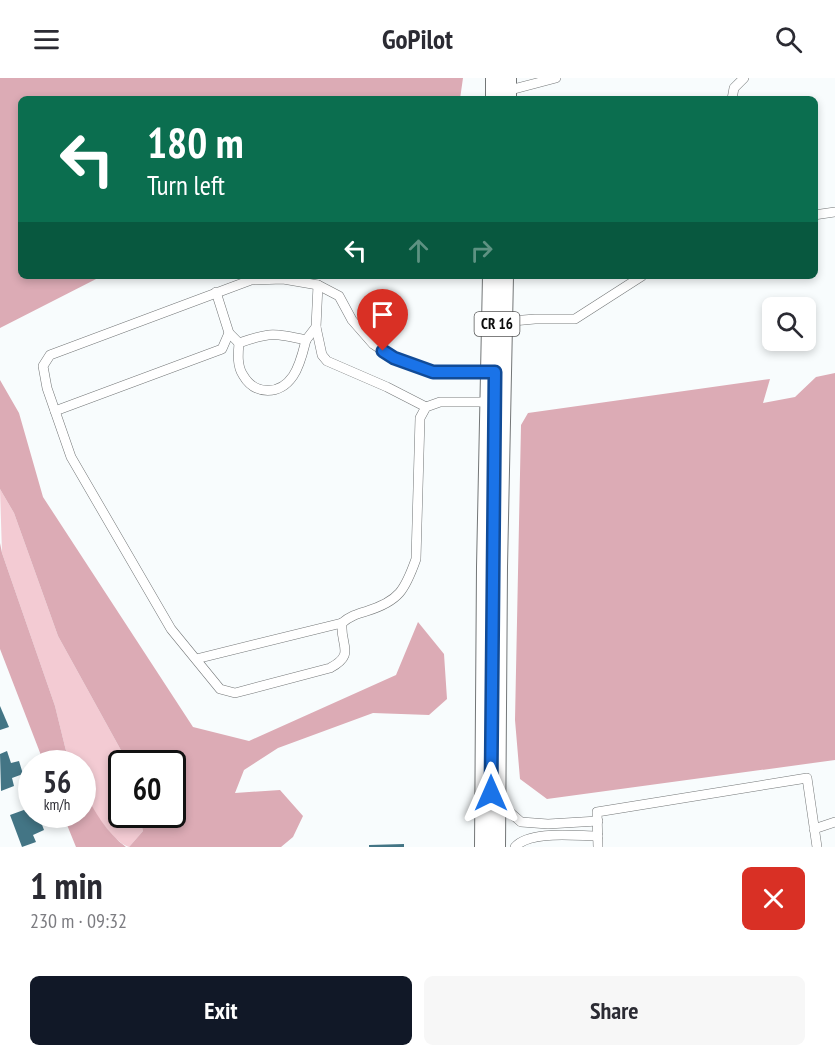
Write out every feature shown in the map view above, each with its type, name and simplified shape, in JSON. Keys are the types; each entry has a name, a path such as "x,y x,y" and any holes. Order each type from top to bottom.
{"main road":[{"name":"CR 16","path":"490,847 494,402 498,279"}],"lane":[{"path":"501,90 556,78"},
{"path":"733,96 734,88 744,78"},
{"path":"818,214 835,212"},
{"path":"346,620 341,632 346,650 341,662 330,668 235,693 220,689 171,629 71,457 47,388 43,366 50,355 216,291 251,280 283,279 318,285 339,296 352,321 373,345 394,358 433,372 495,372"},
{"path":"497,322 575,319 637,279"},
{"path":"318,285 315,327 322,355 327,361 426,407"},
{"path":"216,291 229,333 239,343"},
{"path":"239,343 237,359 242,375 253,387 268,392 284,386 294,376 306,340 315,327"},
{"path":"55,411 222,349 229,333"},
{"path":"239,343 261,336 278,334 306,340"},
{"path":"196,659 346,620 386,605 396,598 410,577 416,560 420,418 426,407 440,402 494,402"},
{"path":"598,847 597,812 807,778 817,847"},
{"path":"491,793 521,822 548,824 598,821"},
{"path":"814,828 835,822"},
{"path":"515,847 520,841 536,836 598,836"}],"shaded area":[{"path":"0,78 463,78 460,96 18,96 18,279 96,279 0,328"},
{"path":"835,373 835,760 547,799 520,779 515,720 521,425 528,413 770,379 763,403 795,397 816,377"},
{"path":"0,380 19,413 43,497 193,727 249,741 396,675 418,622 444,654 447,699 429,715 373,713 278,748 244,770 235,793 280,790 303,816 293,837 281,847 129,847 143,831 142,828 186,828 186,750 121,750 58,636 14,513 0,489"},
{"path":"0,489 14,513 58,636 121,750 108,750 108,828 142,828 143,831 129,847 108,831 96,814 96,750 66,750 55,706 2,553"},
{"path":"0,543 55,706 66,750 39,750 0,649"},
{"path":"96,812 107,828 126,847 76,847 68,828 96,828"}],"building":[{"path":"0,706 9,727 0,730"},
{"path":"7,751 11,763 18,761 18,776 12,778 14,786 1,791 0,754"},
{"path":"18,812 18,828 43,828 44,830 33,835 36,842 22,847 10,815"},
{"path":"404,844 404,847 369,847 369,845"}],"route":[{"path":"383,351 394,358 433,372 495,372 491,793"}]}
